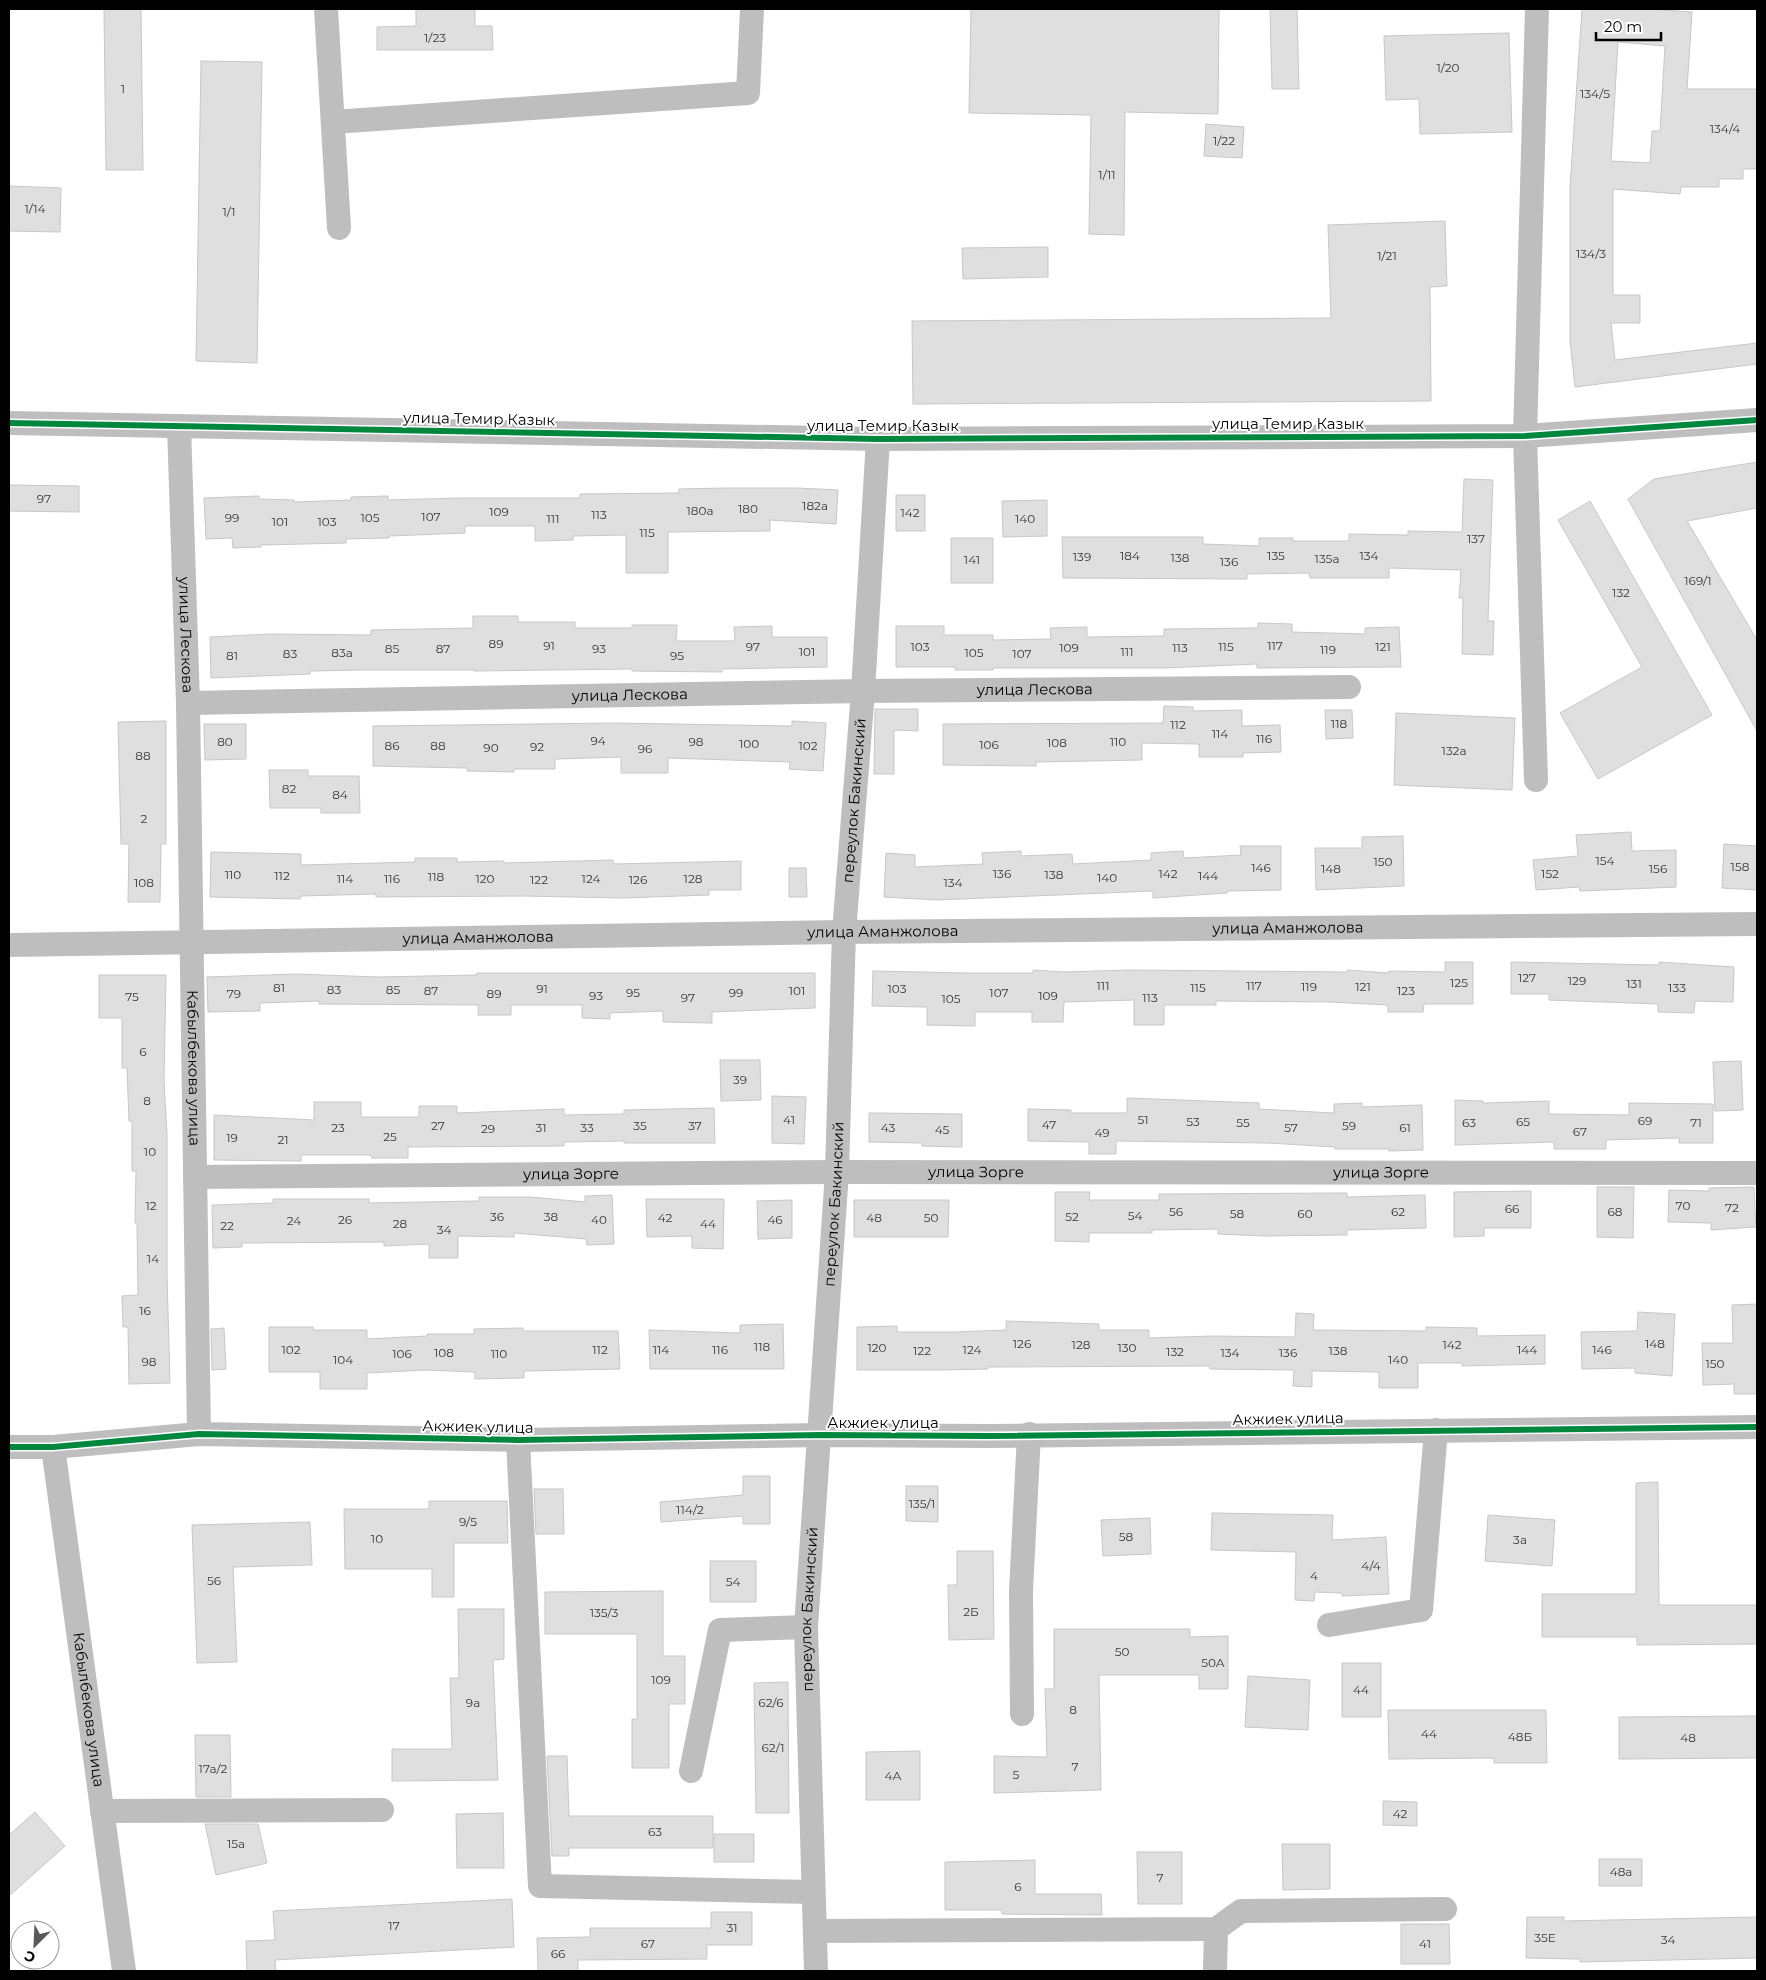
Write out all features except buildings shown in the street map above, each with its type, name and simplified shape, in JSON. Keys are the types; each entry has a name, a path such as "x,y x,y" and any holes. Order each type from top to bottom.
{"street":[{"path":"326,9 338,228"},
{"path":"332,122 748,93 752,9"},
{"path":"1536,780 1525,436 1537,9"},
{"name":"улица Темир Казык","path":"9,422 878,439 1525,436 1757,420"},
{"name":"улица Лескова","path":"179,426 188,703 863,691 1349,687"},
{"name":"переулок Бакинский","path":"816,1971 806,1627 837,1172 844,932 863,691 878,439"},
{"name":"Кабылбекова улица","path":"188,703 190,942 199,1434"},
{"name":"улица Аманжолова","path":"9,945 844,932 1757,924"},
{"name":"улица Зорге","path":"195,1177 837,1172 1757,1173"},
{"name":"Акжиек улица","path":"9,1447 53,1447 199,1434 518,1440 820,1435 1757,1427"},
{"path":"1329,1625 1421,1610 1436,1430"},
{"path":"1022,1714 1021,1590 1030,1434"},
{"path":"518,1440 540,1886 813,1892"},
{"name":"Кабылбекова улица","path":"53,1447 124,1971"},
{"path":"691,1771 720,1630 806,1627"},
{"path":"102,1811 382,1810"},
{"path":"814,1930 1216,1929 1241,1911 1445,1909"},
{"path":"1215,1971 1216,1929"}],"cycle path":[{"path":"9,423 878,439 1525,436 1757,420"},
{"path":"9,1447 53,1447 199,1434 518,1440 820,1435 988,1436 1757,1427"}]}
